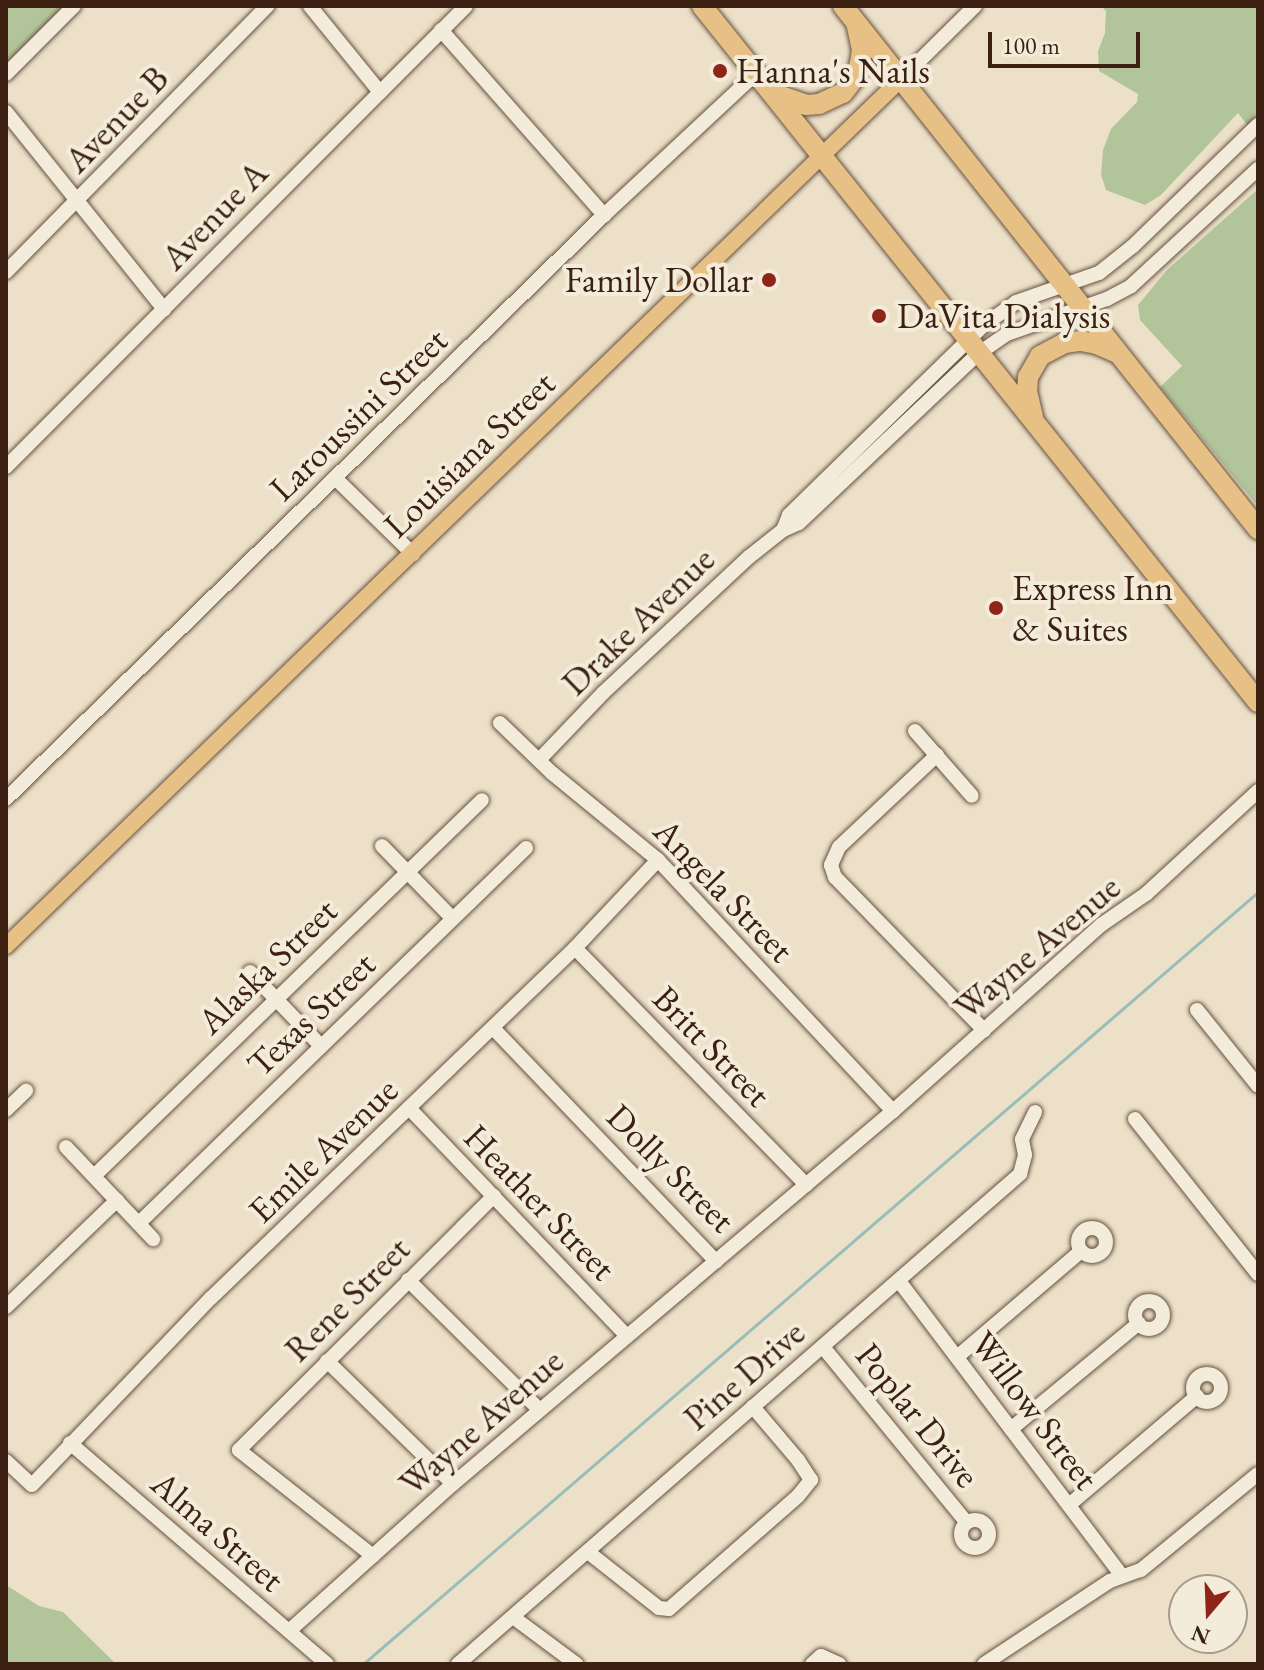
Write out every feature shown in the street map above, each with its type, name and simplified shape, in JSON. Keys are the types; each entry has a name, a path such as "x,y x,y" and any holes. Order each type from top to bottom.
{"highway":[{"path":"702,6 1258,702"},
{"path":"769,91 806,105 832,100 843,93 860,63 862,50 849,14"},
{"path":"849,14 1258,529"},
{"path":"1035,425 1027,392 1028,377 1040,356 1064,343 1081,341 1097,344 1120,355"}],"main road":[{"name":"Louisiana Street","path":"6,946 901,79"}],"street":[{"path":"6,74 74,6"},
{"name":"Avenue B","path":"6,272 267,6"},
{"path":"310,6 380,92"},
{"name":"Avenue A","path":"6,467 466,6"},
{"name":"Louisiana Street","path":"901,79 975,6"},
{"path":"441,30 604,215"},
{"name":"Laroussini Street","path":"6,799 604,215 755,74"},
{"path":"6,112 164,309"},
{"name":"Drake Avenue","path":"539,760 603,693 749,557 783,530 789,515 973,347 1016,302 1099,273 1258,125"},
{"name":"Drake Avenue","path":"973,347 1083,308 1131,286 1258,169"},
{"path":"335,478 413,554"},
{"name":"Angela Street","path":"500,723 539,760 658,860 893,1111"},
{"path":"915,731 972,796"},
{"path":"937,755 839,847 831,865 835,877 984,1030"},
{"name":"Wayne Avenue","path":"852,1146 1101,925 1146,894 1258,791"},
{"name":"Alaska Street","path":"94,1176 482,800"},
{"path":"382,846 452,918"},
{"name":"Texas Street","path":"139,1223 526,848"},
{"name":"Emile Avenue","path":"6,1461 32,1485 211,1298 575,948 658,860"},
{"name":"Britt Street","path":"575,948 806,1185"},
{"path":"250,972 321,1046"},
{"path":"1197,1010 1258,1086"},
{"name":"Dolly Street","path":"493,1028 716,1261 852,1146"},
{"path":"6,1110 26,1091"},
{"name":"Heather Street","path":"409,1108 627,1336"},
{"name":"Pine Drive","path":"458,1664 1020,1174 1025,1155 1022,1139 1035,1112"},
{"path":"1135,1119 1258,1274"},
{"path":"66,1147 153,1239"},
{"name":"Rene Street","path":"373,1556 239,1450 494,1196"},
{"path":"6,1307 117,1200"},
{"path":"957,1357 1081,1251"},
{"name":"Wayne Avenue","path":"289,1631 453,1484 716,1261"},
{"path":"408,1280 540,1410"},
{"name":"Willow Street","path":"899,1281 1122,1576"},
{"path":"1011,1429 1139,1323"},
{"name":"Poplar Drive","path":"823,1347 966,1522"},
{"path":"327,1361 453,1484"},
{"path":"1069,1505 1197,1396"},
{"path":"588,1552 659,1608 669,1609 798,1496 811,1480 753,1407"},
{"name":"Alma Street","path":"70,1443 327,1664"},
{"path":"984,1664 1122,1576 1141,1570 1258,1474"},
{"path":"513,1617 576,1664"},
{"path":"812,1664 826,1656 839,1664"}],"green space":[{"path":"6,6 74,6 6,74"},
{"path":"1101,6 1258,6 1258,139 1238,113 1161,195 1145,205 1106,190 1101,175 1103,150 1111,129 1137,102 1138,94 1099,71 1098,51 1105,33 1106,11"},
{"path":"1258,189 1258,506 1160,387 1182,366 1140,320 1138,305 1167,270"},
{"path":"6,1585 39,1606 63,1612 116,1664 6,1664"}],"waterway":[{"path":"363,1664 1258,892"}],"place":[{"name":"Hanna's Nails","path":"720,71"},
{"name":"Family Dollar","path":"769,280"},
{"name":"DaVita Dialysis","path":"879,316"},
{"name":"Express Inn & Suites","path":"996,608"}]}
